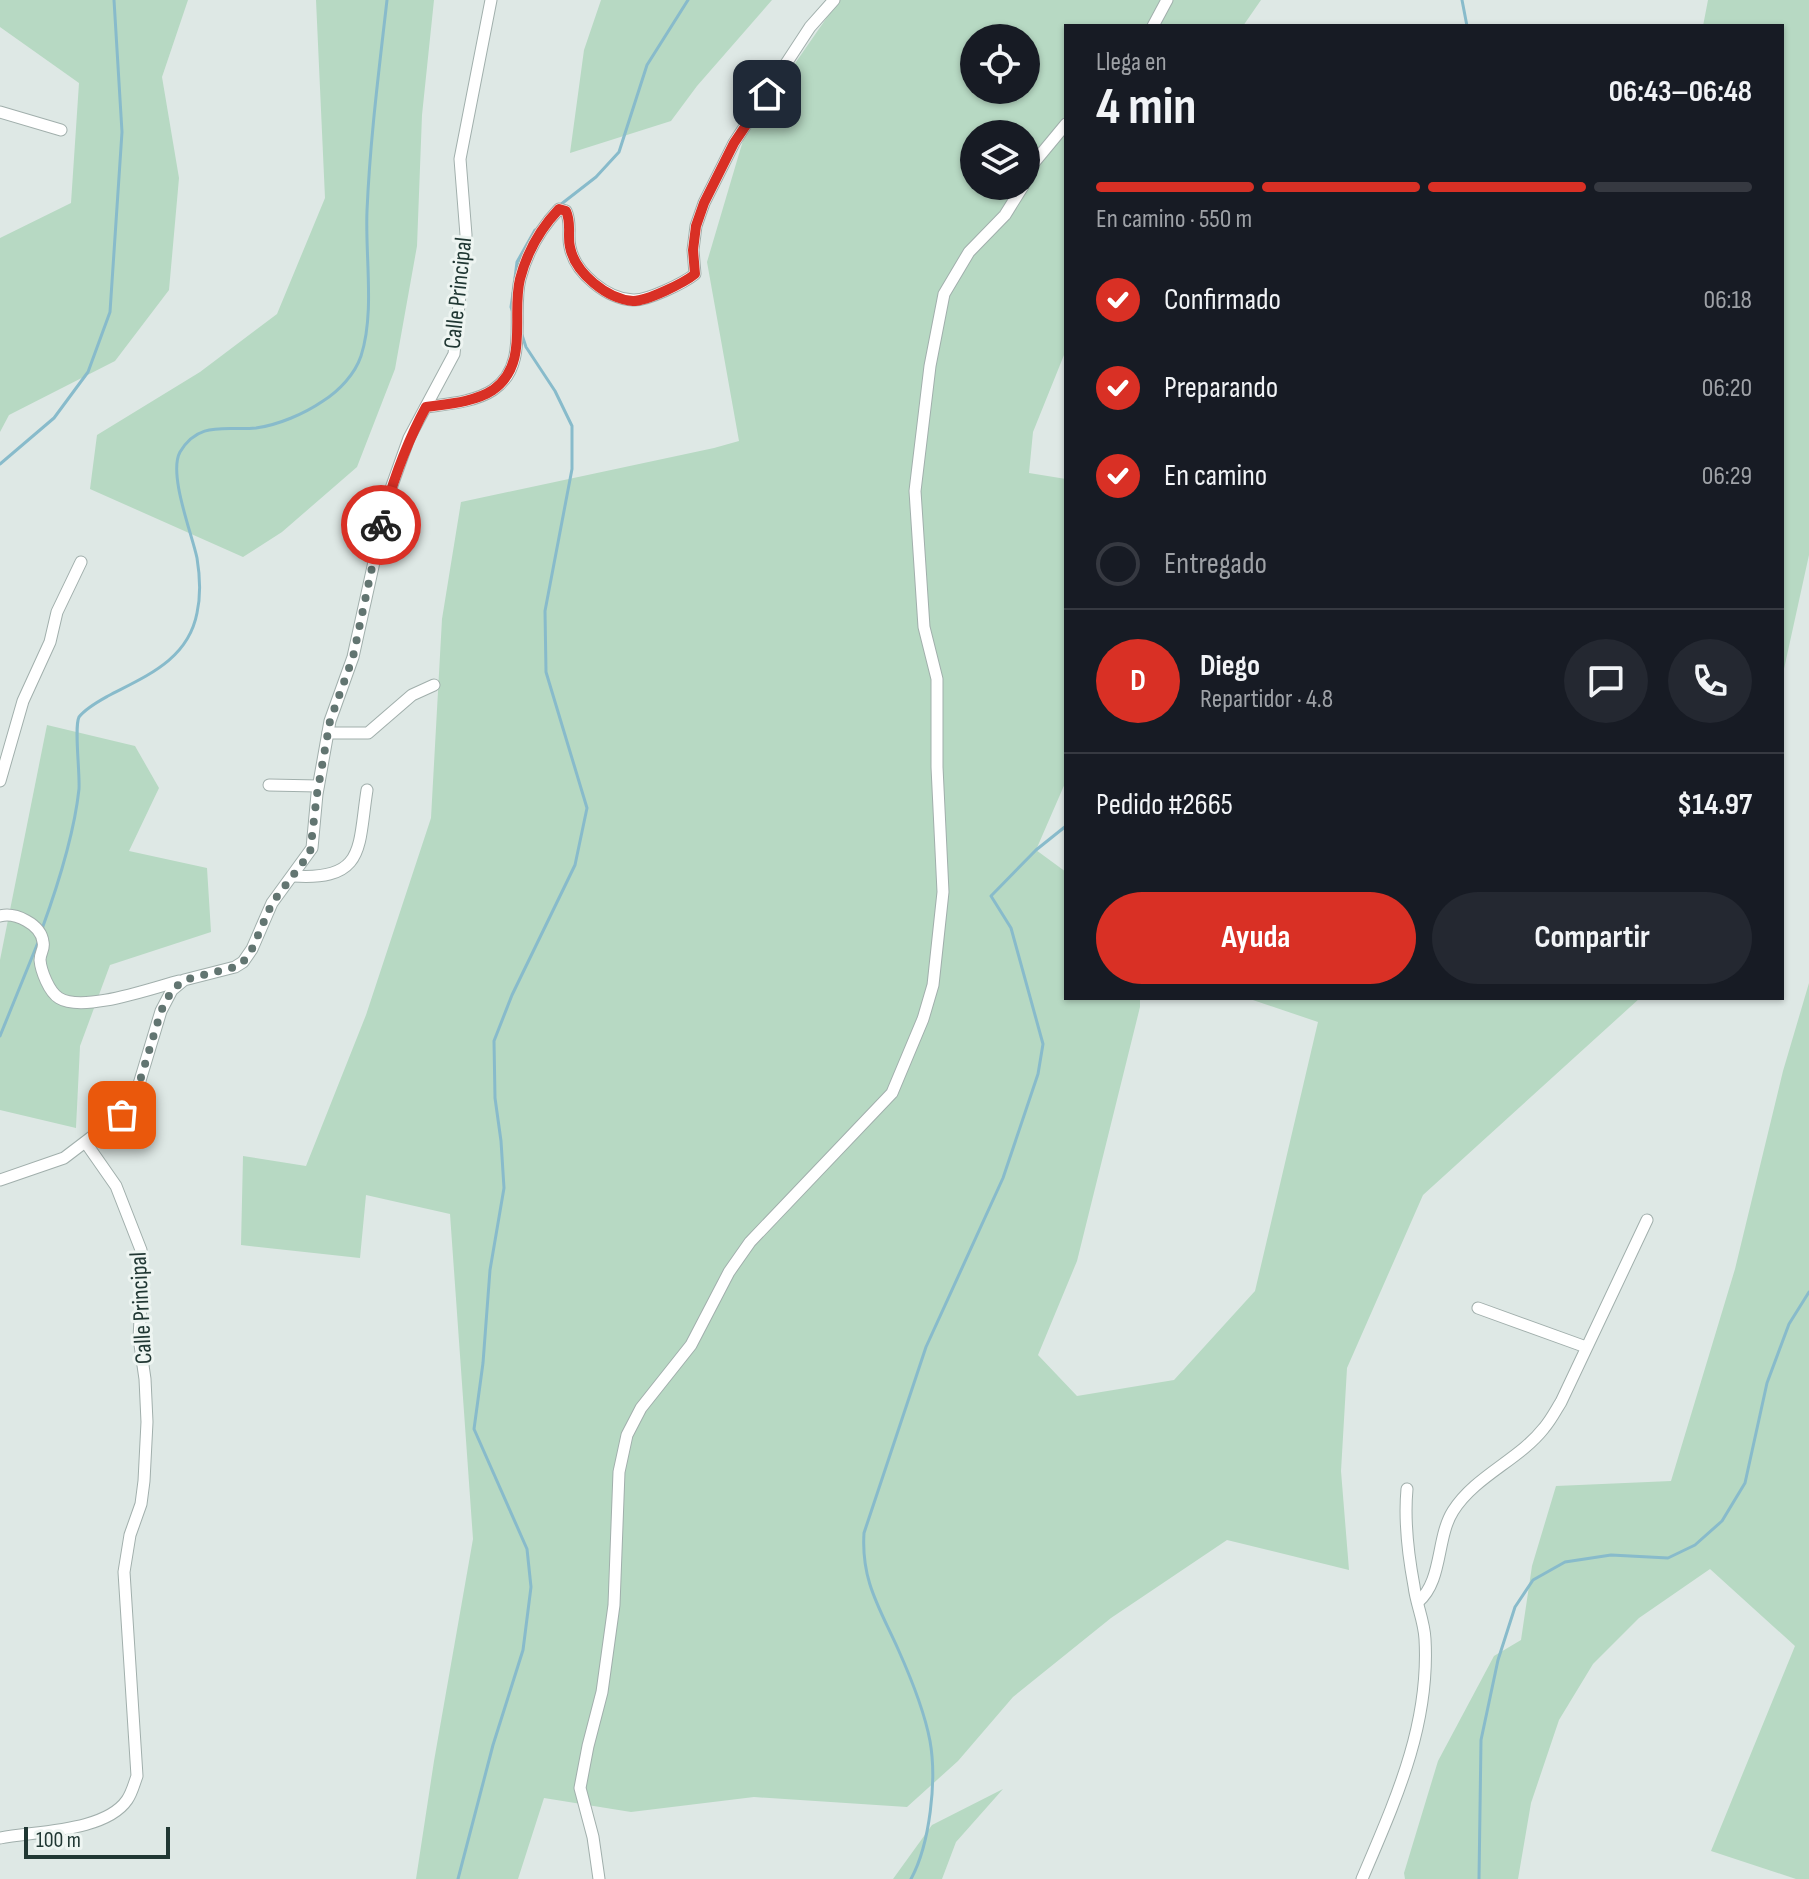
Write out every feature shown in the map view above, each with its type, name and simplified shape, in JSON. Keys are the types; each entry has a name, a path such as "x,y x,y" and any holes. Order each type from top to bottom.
{"street":[{"name":"Calle Principal","path":"0,916 11,914 21,918 40,934 43,941 40,954 42,967 51,989 62,999 84,1003 104,1000 235,967 243,962 272,903 312,848 318,786 328,733 353,657 389,494 409,438 454,354 466,235 460,159 491,0"},
{"path":"426,407 457,402 492,390 506,376 518,345 519,281 536,235 559,209 566,211 568,217 569,246 577,264 596,285 613,294 635,301 682,285 695,274 693,250 696,226 734,143 810,27 834,0"},
{"path":"1154,24 1167,0"},
{"path":"0,112 61,130"},
{"path":"1040,155 1064,126"},
{"path":"599,1879 593,1837 580,1788 602,1692 614,1605 619,1472 627,1435 641,1408 691,1345 729,1272 750,1242 892,1093 923,1019 933,985 943,892 937,767 937,679 924,627 915,491 930,366 944,294 969,252 1005,215 1014,200"},
{"path":"0,781 23,701 50,642 57,612 81,562"},
{"path":"328,733 371,731 412,695 434,685"},
{"path":"269,785 318,786"},
{"path":"293,876 335,874 352,862 358,847 367,790"},
{"path":"0,1180 56,1162 86,1143 133,1104 161,1011 172,990 184,980"},
{"name":"Calle Principal","path":"0,1838 102,1819 128,1799 137,1776 124,1572 130,1535 143,1495 145,1466 145,1379 139,1338 141,1250 116,1186 86,1143"},
{"path":"1418,1602 1434,1575 1454,1509 1495,1469 1544,1429 1561,1402 1647,1220"},
{"path":"1478,1308 1586,1347"},
{"path":"1362,1879 1404,1781 1417,1734 1424,1691 1423,1618 1414,1589 1405,1515 1407,1489"}],"green space":[{"path":"0,0 188,0 162,77 179,178 169,290 115,361 9,415 0,432 0,238 71,203 79,83 0,27"},
{"path":"316,0 434,0 422,115 417,246 395,369 357,467 282,532 243,557 90,489 97,435 200,372 277,314 325,198"},
{"path":"601,0 772,0 697,86 671,121 570,153 584,50"},
{"path":"839,0 1261,0 1244,24 1064,24 1064,355 1033,432 1029,473 1064,479 1064,786 1036,850 1064,871 1064,1000 1140,1000 1140,1007 1077,1261 1038,1355 1077,1396 1174,1380 1255,1291 1318,1022 1253,1000 1638,1000 1423,1195 1347,1368 1341,1471 1349,1570 1227,1540 1111,1618 1013,1697 958,1761 907,1807 754,1797 631,1812 544,1798 518,1879 416,1879 473,1539 450,1214 366,1195 360,1258 241,1245 243,1156 306,1166 366,1015 431,818 442,619 461,502 739,441 707,262 744,137"},
{"path":"1708,0 1809,0 1809,555 1784,669 1784,24 1703,24"},
{"path":"47,725 135,746 159,788 129,851 207,868 211,932 110,965 80,1046 76,1128 0,1110 0,960"},
{"path":"1809,983 1809,1879 1796,1879 1711,1851 1795,1646 1710,1569 1639,1618 1593,1664 1559,1720 1531,1803 1518,1879 1405,1879 1404,1873 1438,1761 1494,1656 1521,1640 1532,1566 1556,1486 1671,1481 1735,1269 1783,1071"},
{"path":"1003,1789 956,1842 942,1879 893,1879 932,1825"}],"waterway":[{"path":"0,464 54,418 88,372 110,312 122,132 114,0"},
{"path":"42,929 65,860 77,807 79,717 93,705 175,655 185,643 197,613 199,572 179,489 177,462 180,452 187,442 204,431 264,427 308,410 329,397 351,376 361,356 369,303 367,211 370,158 387,0"},
{"path":"560,205 596,177 619,152 647,65 688,0"},
{"path":"1462,0 1467,24"},
{"path":"515,278 517,262 535,230"},
{"path":"513,293 513,313"},
{"path":"458,1879 493,1745 523,1650 531,1587 527,1549 474,1429 490,1270 504,1188 495,1098 494,1041 512,995 575,865 587,808 546,672 545,611 572,469 572,426 522,335"},
{"path":"911,1879 923,1848 930,1812 933,1774 930,1741 917,1694 868,1579 864,1533 926,1347 1003,1178 1038,1074 1043,1044 1011,928 991,896 1036,850 1064,828"},
{"path":"0,1036 39,940"},
{"path":"1479,1879 1481,1740 1498,1660 1515,1607 1533,1580 1565,1562 1611,1555 1668,1558 1695,1545 1722,1521 1745,1483 1767,1383 1789,1324 1809,1292"}],"way so far":[{"path":"122,1115 133,1104 166,998 184,980 235,967 243,962 272,903 310,853 330,721 353,657 381,525"}],"route":[{"path":"381,525 409,438 426,407 457,402 492,390 506,376 518,345 519,281 536,235 549,219 559,209 566,211 571,233 569,246 577,264 596,285 613,294 635,301 682,285 695,274 693,250 696,226 704,203 734,143 767,94"}]}
